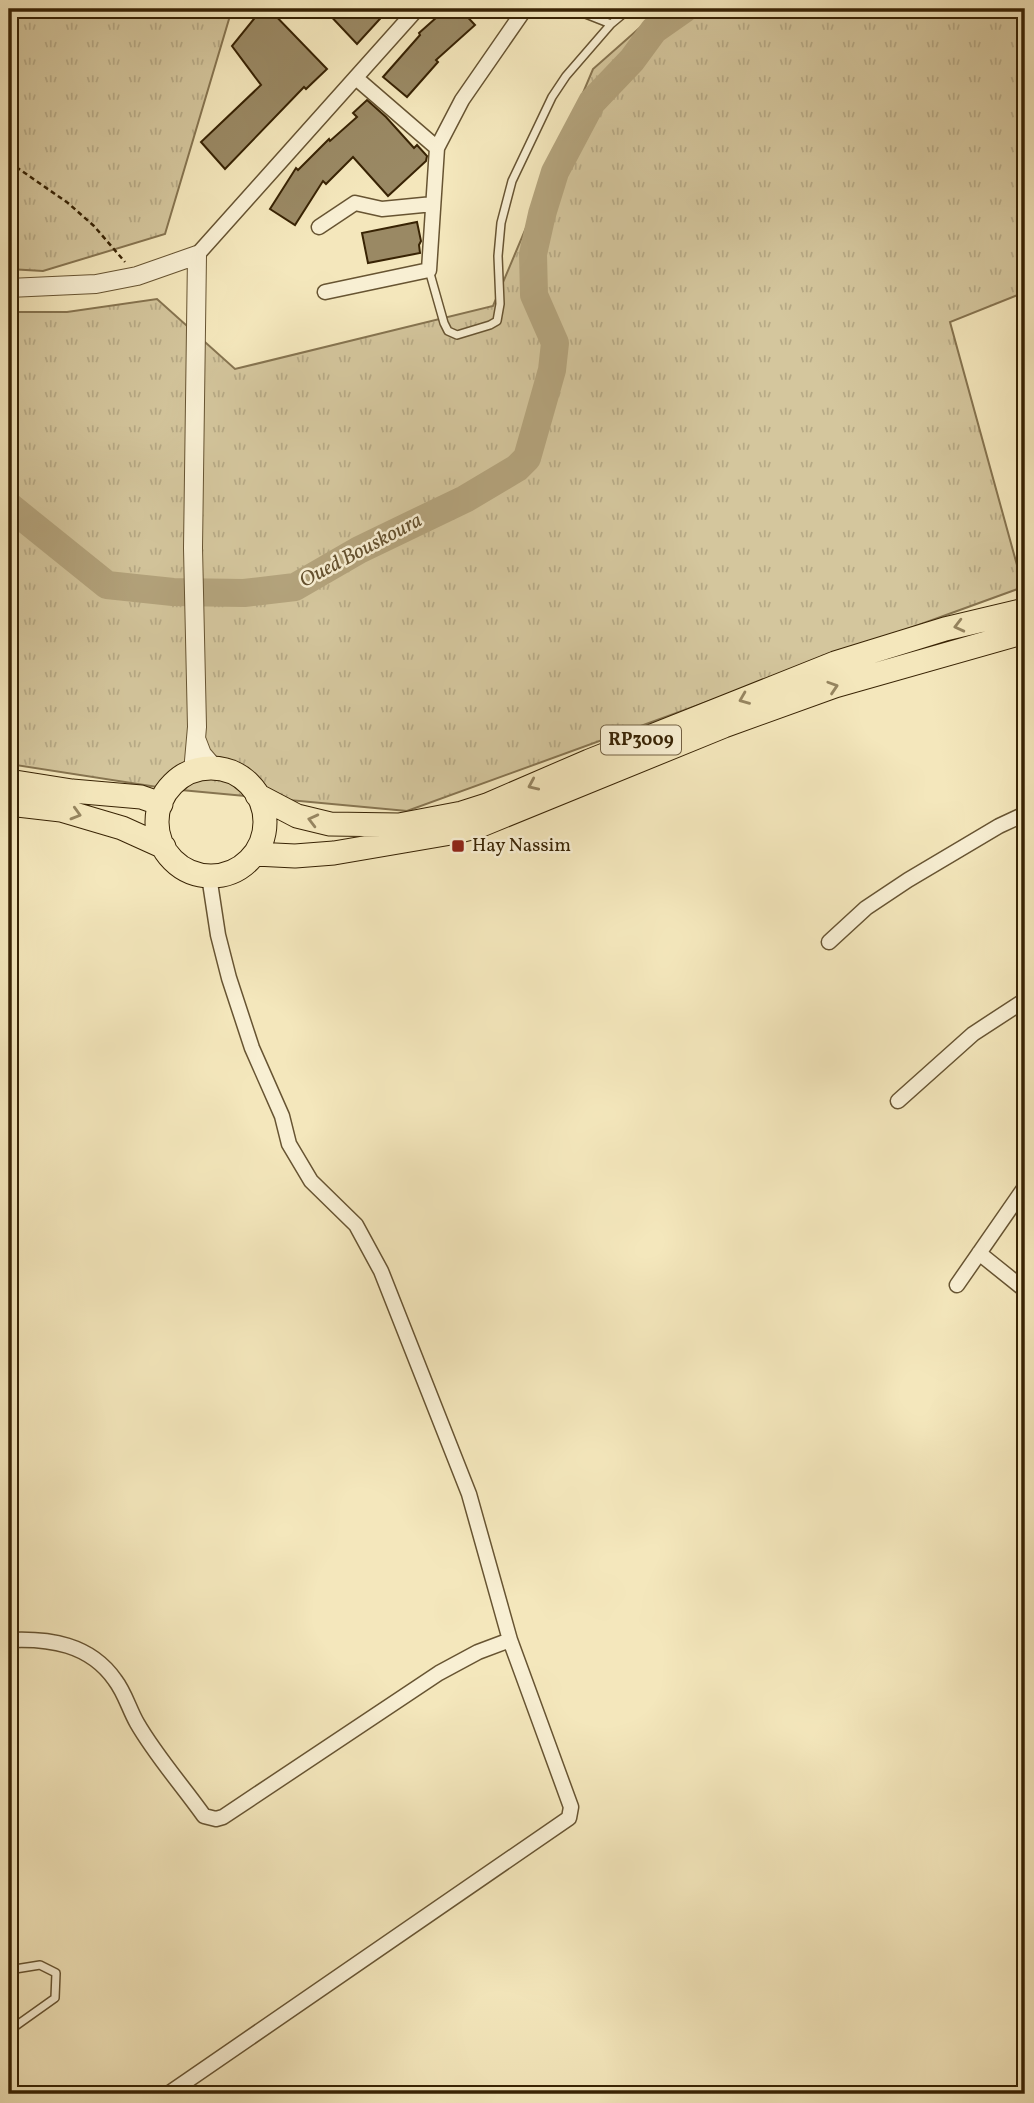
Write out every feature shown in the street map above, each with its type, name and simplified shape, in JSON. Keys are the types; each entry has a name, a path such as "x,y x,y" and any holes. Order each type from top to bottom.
{"main road":[{"name":"RP3009","path":"203,770 239,776 257,795 297,816 330,824 399,825 450,816 487,805 589,761 835,663 945,629 1025,610"},
{"name":"RP3009","path":"255,854 295,856 334,853 480,826 724,726 835,687 1025,632"},
{"path":"203,770 180,779 170,789 161,804 158,826 164,847 178,864 197,874 209,876 234,871 255,854 264,835 265,825 262,804 257,795"},
{"path":"9,781 72,791 141,797 161,804"},
{"path":"9,804 61,810 122,828 164,847"}],"street":[{"path":"9,288 96,284 137,276 197,255 417,9"},
{"path":"325,292 429,270 437,148 462,100 526,10"},
{"path":"356,78 437,148"},
{"path":"319,227 355,203 382,209 433,204"},
{"path":"197,255 193,548 197,741 203,770"},
{"path":"829,942 866,908 908,880 999,826 1025,814"},
{"path":"168,2094 569,1818 571,1807 510,1640 469,1494 381,1271 356,1225 311,1181 289,1144 282,1116 252,1048 229,978 209,876"},
{"path":"898,1101 973,1034 1025,1000"},
{"path":"957,1285 1025,1187"},
{"path":"979,1253 1025,1290"},
{"path":"9,1640 40,1639 69,1645 93,1657 114,1678 136,1723 204,1816 216,1819 223,1817 439,1673 478,1652 510,1640"}],"lane":[{"path":"573,9 611,24"},
{"path":"429,270 448,331 457,335 490,326 496,321 500,304 498,256 501,223 512,181 552,97 566,76 611,24 629,9"},
{"path":"9,1970 40,1965 56,1973 55,1998 10,2030 9,2028"}],"path":[{"path":"9,162 68,203 94,226 137,276"}],"green space":[{"path":"9,9 232,9 165,234 43,271 9,269"},
{"path":"661,9 1025,9 1025,292 950,322 1023,587 407,811 170,789 9,764 9,312 67,312 157,299 235,369 493,306 593,69"}],"building":[{"path":"262,9 269,9 327,69 306,89 304,87 225,169 201,142 261,85 232,46"},
{"path":"324,9 389,9 357,44"},
{"path":"446,9 460,9 475,25 436,60 438,62 407,97 383,77 419,33"},
{"path":"367,100 414,148 417,145 427,156 426,161 388,196 353,157 326,184 323,181 295,225 270,209 296,168 298,170 329,139 330,141 357,117 353,113"},
{"path":"417,222 421,241 420,253 368,263 362,233"}],"waterway":[{"name":"Oued Bouskoura","path":"9,506 107,585 173,592 244,593 295,587 359,550 465,499 517,468 527,458 552,370 555,343 534,295 533,254 555,172 592,102 632,60 654,30 684,9"}],"place":[{"name":"Hay Nassim","path":"458,846"}]}
